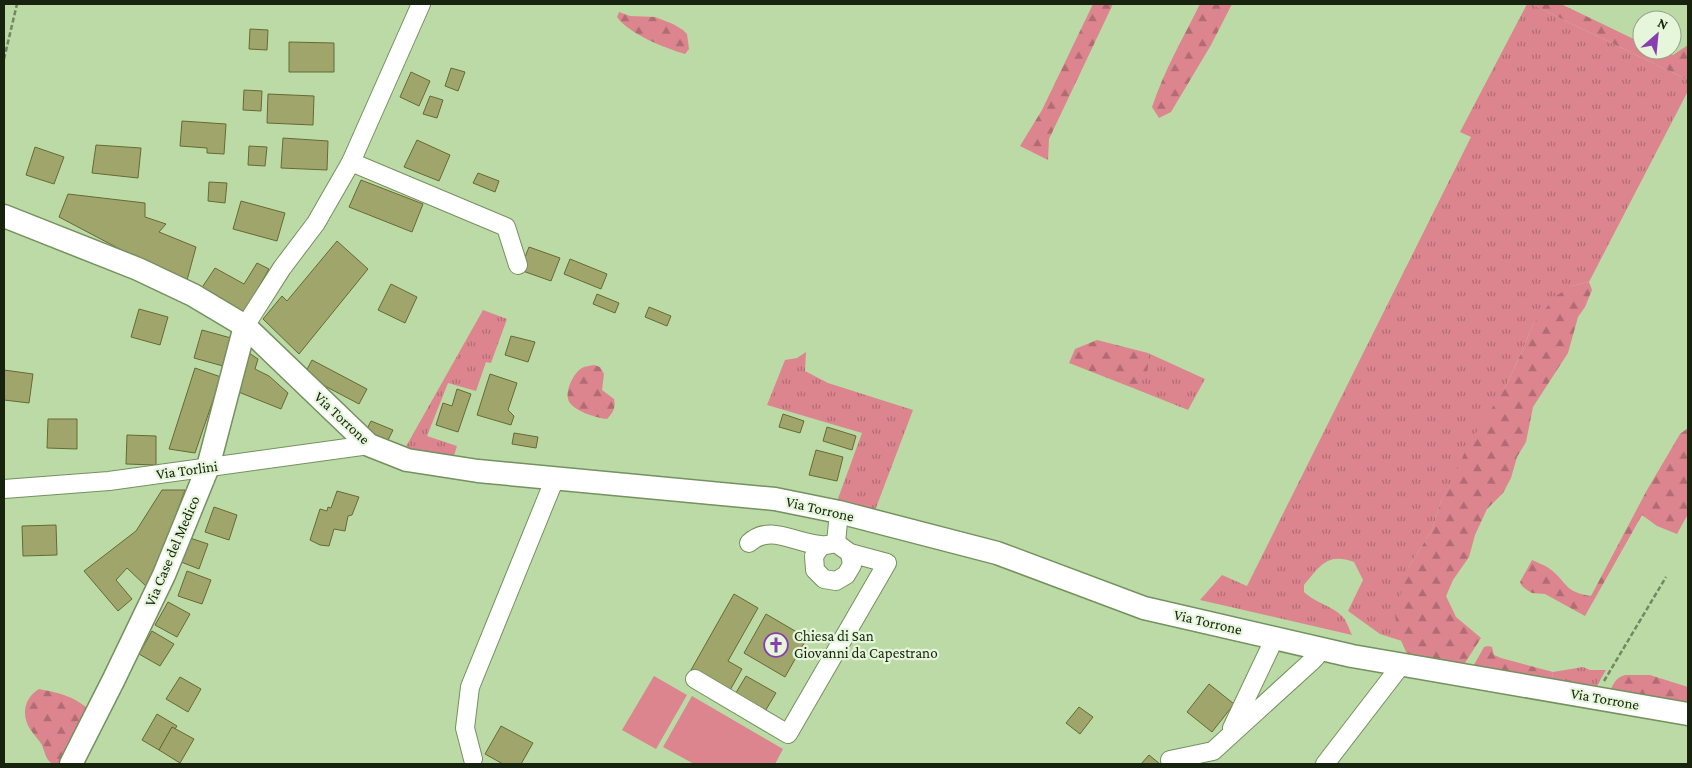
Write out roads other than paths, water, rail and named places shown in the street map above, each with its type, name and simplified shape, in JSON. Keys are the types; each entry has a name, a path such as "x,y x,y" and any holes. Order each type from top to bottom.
{"main road":[{"name":"Via Torrone","path":"4,216 138,269 193,295 245,326 369,445 407,460 478,471 767,498 839,512 997,553 1144,608 1323,649 1688,714"},
{"name":"Via Case del Medico","path":"71,764 164,575 208,467 245,326"}],"street":[{"path":"245,326 282,268 316,223 351,162 421,4"},
{"path":"351,162 506,227 518,265"},
{"name":"Via Torlini","path":"4,489 108,481 369,445"},
{"path":"473,759 465,728 470,688 555,478"},
{"path":"836,547 814,556 815,570 821,586 846,575 852,564 836,547 839,512"},
{"path":"694,679 788,734 887,563 836,547 768,533 754,538 749,544"},
{"path":"1228,737 1270,648 1272,637"},
{"path":"1170,760 1213,751 1323,649"},
{"path":"1325,764 1402,664"}],"place":[{"name":"Chiesa di San Giovanni da Capestrano","path":"776,645"}]}
